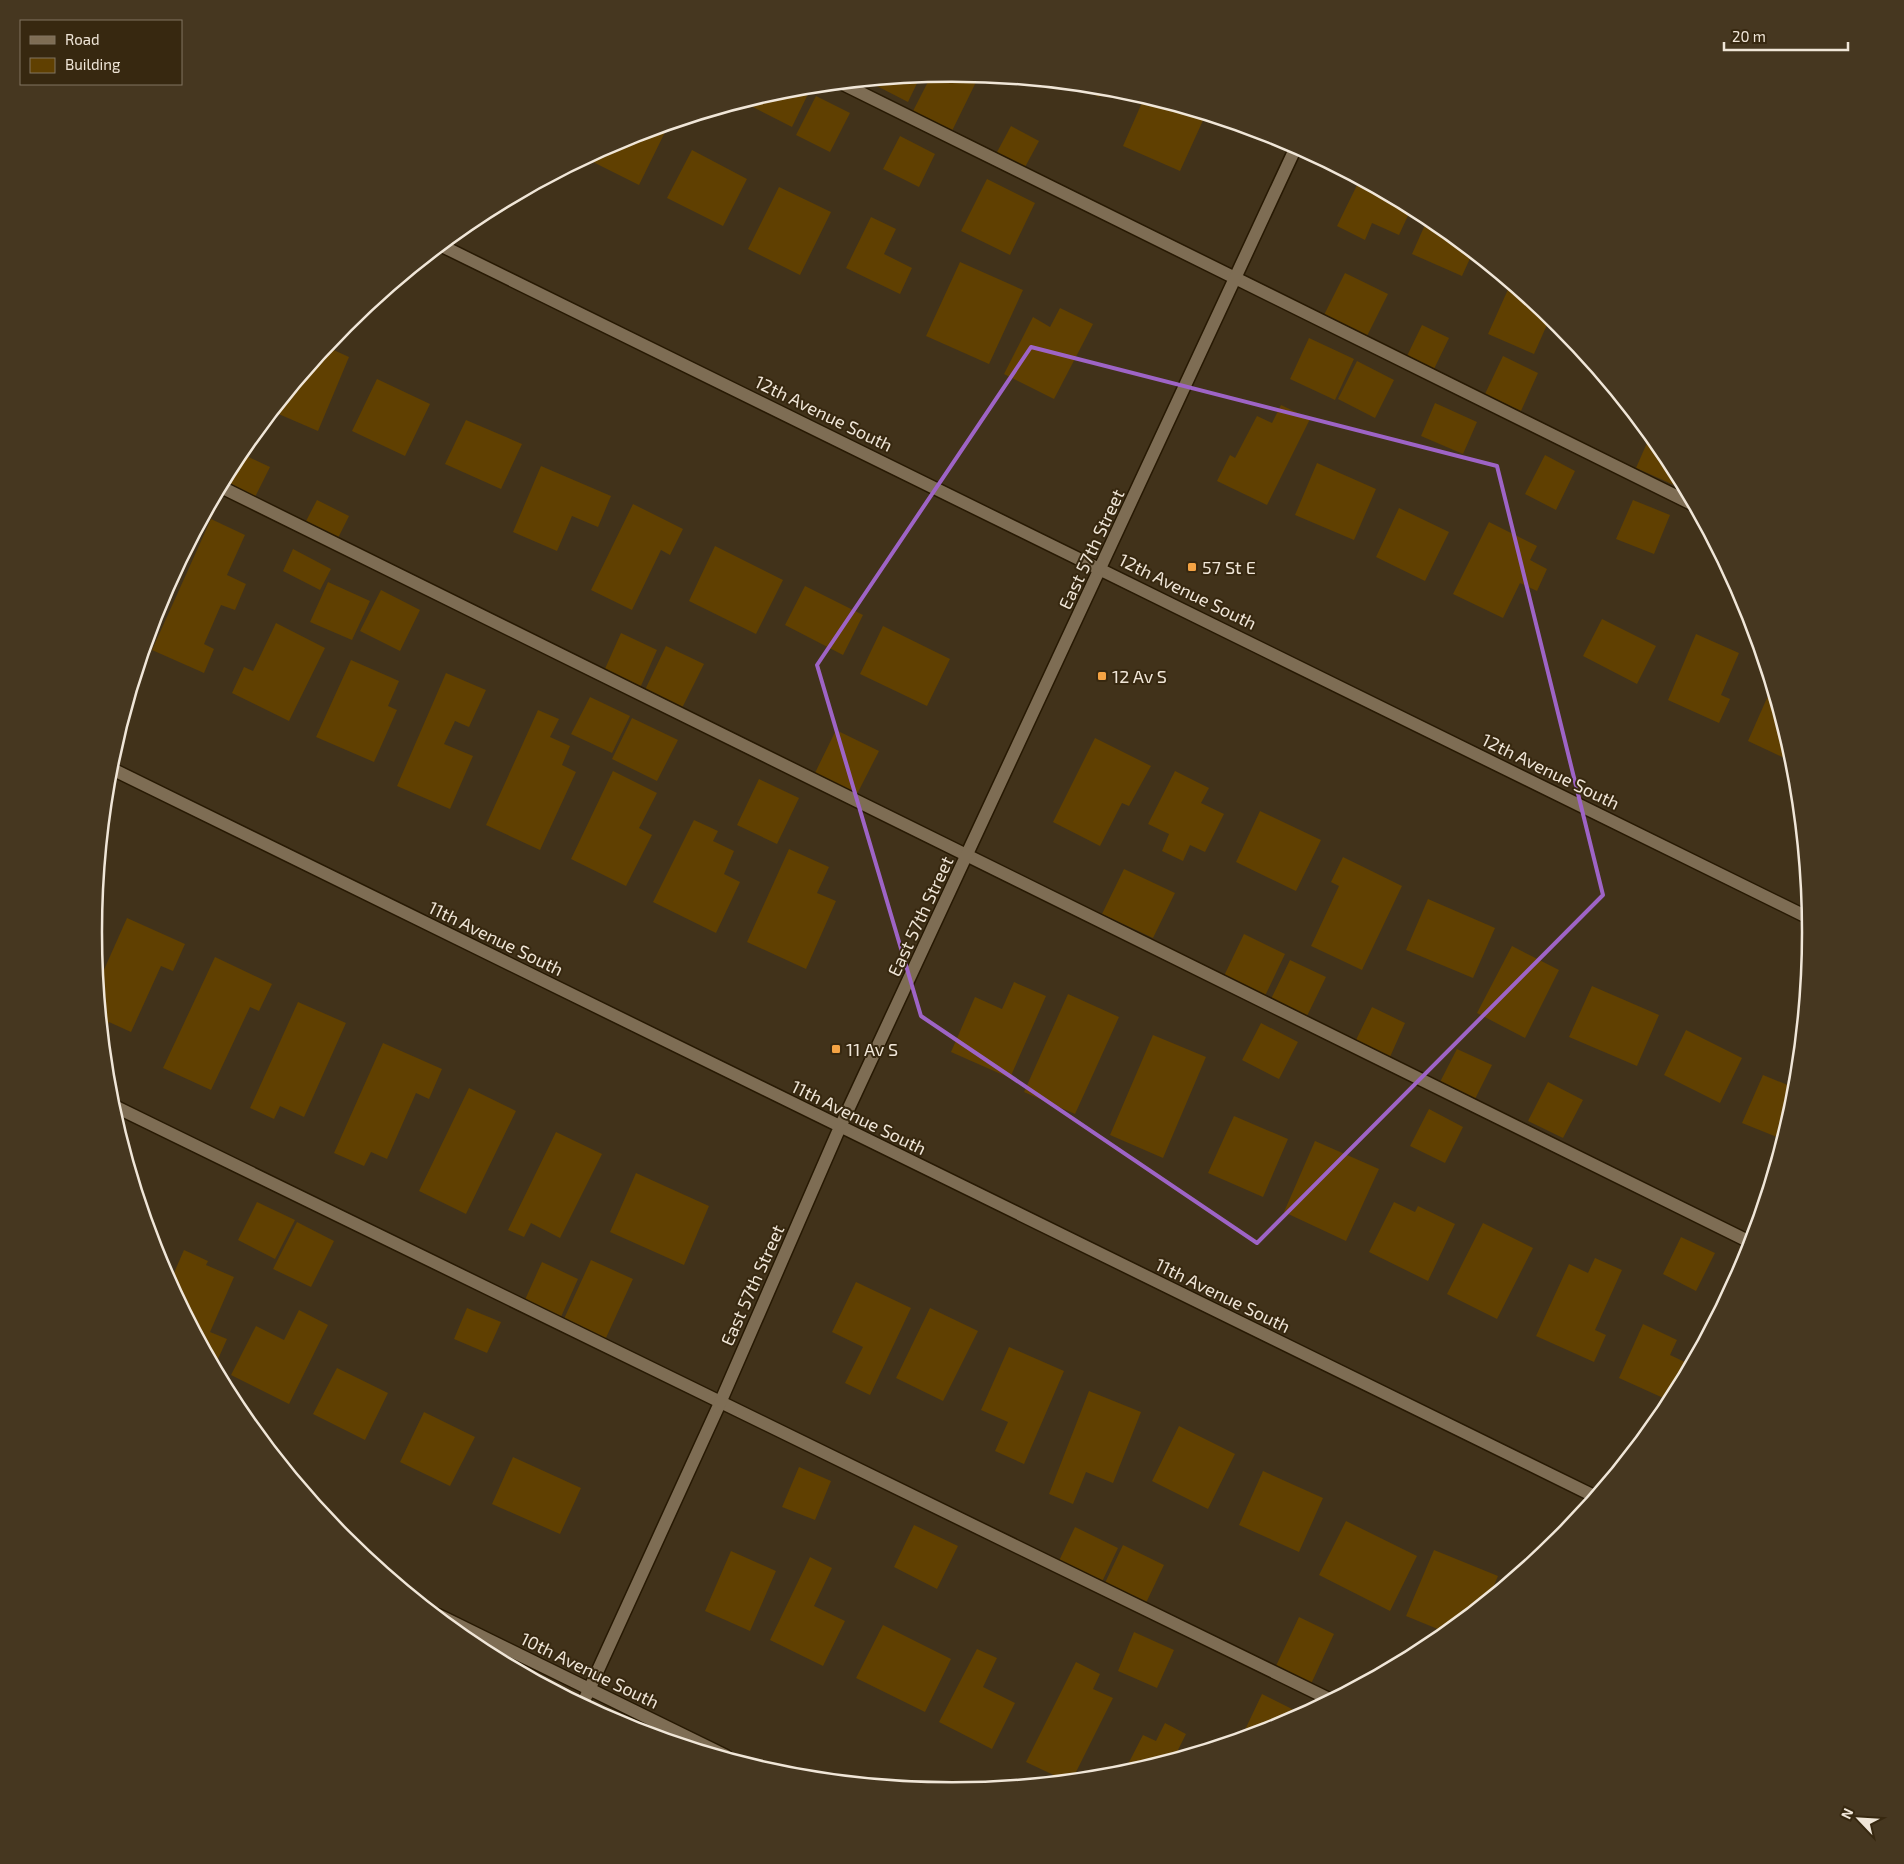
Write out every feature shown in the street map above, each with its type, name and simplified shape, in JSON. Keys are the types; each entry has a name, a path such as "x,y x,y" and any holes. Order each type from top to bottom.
{"street":[{"path":"853,89 1683,500"},
{"name":"East 57th Street","path":"585,1698 720,1403 840,1127 1293,154"},
{"name":"12th Avenue South","path":"448,249 1101,568 1801,914"},
{"path":"226,491 1744,1239"},
{"name":"11th Avenue South","path":"118,772 1589,1494"},
{"path":"122,1110 1323,1696"},
{"name":"10th Avenue South","path":"473,1633 697,1742"}],"highlighted area":[{"path":"1031,347 1497,466 1603,895 1257,1243 921,1016 817,665"}],"building":[{"path":"917,83 908,102 877,86"},
{"path":"927,83 976,83 952,131 913,111"},
{"path":"807,96 792,127 752,107"},
{"path":"816,96 850,113 830,152 796,135"},
{"path":"1141,104 1203,121 1180,171 1123,146"},
{"path":"1011,126 1039,141 1024,169 996,154"},
{"path":"664,133 639,185 593,162"},
{"path":"900,136 935,154 919,187 883,169"},
{"path":"692,150 747,179 723,226 667,198"},
{"path":"987,179 1035,203 1010,255 961,231"},
{"path":"1357,185 1408,216 1399,235 1372,223 1365,240 1337,226"},
{"path":"779,187 831,212 800,275 748,249"},
{"path":"871,217 896,229 884,254 912,268 900,294 846,268"},
{"path":"1424,226 1470,259 1462,276 1412,254"},
{"path":"960,262 1023,290 989,364 926,336"},
{"path":"1345,273 1388,294 1367,336 1324,315"},
{"path":"1508,290 1547,325 1534,354 1488,334"},
{"path":"1060,308 1093,324 1054,399 1004,374 1033,317 1050,327"},
{"path":"1422,325 1449,338 1434,369 1407,356"},
{"path":"1309,338 1354,359 1335,400 1290,379"},
{"path":"333,350 349,357 318,431 279,414"},
{"path":"1503,356 1538,373 1521,411 1485,394"},
{"path":"1357,361 1394,380 1375,418 1338,399"},
{"path":"377,379 430,404 405,456 352,431"},
{"path":"1435,403 1477,422 1463,454 1421,436"},
{"path":"1281,405 1310,419 1267,505 1217,481 1230,455 1235,458 1257,416 1272,423"},
{"path":"466,420 522,444 501,489 445,464"},
{"path":"1647,444 1674,485 1636,468"},
{"path":"1545,455 1575,471 1556,510 1525,494"},
{"path":"248,457 270,467 254,499 229,487"},
{"path":"1317,463 1376,489 1354,540 1295,515"},
{"path":"541,466 611,496 598,527 572,516 557,551 513,532"},
{"path":"317,500 349,516 336,542 304,525"},
{"path":"1633,500 1670,515 1654,554 1616,539"},
{"path":"633,504 683,529 670,555 661,550 632,610 591,590"},
{"path":"1399,508 1449,532 1425,581 1376,557"},
{"path":"211,519 245,535 227,575 246,584 235,610 221,605 204,644 214,649 204,673 152,650"},
{"path":"1489,522 1537,546 1530,560 1547,569 1537,591 1520,583 1503,618 1453,594"},
{"path":"715,546 783,580 756,634 689,601"},
{"path":"293,549 331,569 320,590 283,571"},
{"path":"328,582 370,601 352,640 310,622"},
{"path":"805,586 863,615 843,655 785,625"},
{"path":"381,590 420,610 400,651 360,631"},
{"path":"1602,619 1656,646 1637,684 1583,656"},
{"path":"276,623 325,648 289,721 232,693 244,667 253,671"},
{"path":"883,626 950,659 927,706 860,674"},
{"path":"621,633 657,650 640,688 604,671"},
{"path":"1696,634 1739,653 1721,695 1730,699 1719,723 1668,700"},
{"path":"666,646 704,664 681,710 644,692"},
{"path":"351,660 399,681 388,706 397,710 374,762 316,737"},
{"path":"446,673 486,690 469,727 455,721 444,744 473,756 450,809 397,786"},
{"path":"1768,696 1783,757 1748,741"},
{"path":"590,697 630,716 612,753 571,734"},
{"path":"538,710 559,719 550,737 570,746 562,765 576,772 540,850 486,825"},
{"path":"632,718 678,740 657,781 612,759"},
{"path":"836,730 879,751 856,796 814,775"},
{"path":"1095,738 1151,766 1129,806 1122,803 1100,846 1053,822"},
{"path":"613,771 657,793 639,828 652,835 626,886 571,859"},
{"path":"1175,771 1209,788 1201,803 1224,814 1205,852 1190,845 1183,861 1162,851 1169,834 1148,824"},
{"path":"759,779 799,798 777,844 737,825"},
{"path":"1260,811 1321,840 1296,891 1236,862"},
{"path":"694,820 718,831 713,841 734,851 724,874 740,882 716,933 653,902"},
{"path":"789,849 829,867 817,893 836,901 806,969 747,942"},
{"path":"1343,857 1402,886 1362,970 1311,946 1339,886 1331,882"},
{"path":"1124,869 1175,893 1153,938 1102,914"},
{"path":"1428,899 1495,928 1473,978 1406,950"},
{"path":"127,918 185,944 173,971 161,966 131,1032 109,1022 108,1024 103,971"},
{"path":"1244,934 1285,954 1264,998 1223,978"},
{"path":"1512,946 1559,970 1525,1038 1477,1013"},
{"path":"215,957 272,984 259,1011 250,1007 211,1090 163,1068"},
{"path":"1290,960 1326,977 1307,1016 1271,999"},
{"path":"1014,982 1046,996 1010,1078 951,1052 975,997 1002,1009"},
{"path":"1592,986 1659,1015 1637,1066 1569,1037"},
{"path":"1068,994 1119,1017 1075,1114 1024,1092"},
{"path":"298,1002 346,1023 304,1117 280,1106 274,1119 250,1108"},
{"path":"1372,1007 1405,1023 1390,1057 1356,1040"},
{"path":"1261,1023 1298,1042 1279,1079 1242,1060"},
{"path":"1686,1030 1742,1058 1720,1103 1664,1075"},
{"path":"1153,1035 1206,1057 1163,1158 1110,1135"},
{"path":"383,1043 442,1069 429,1099 416,1093 387,1159 371,1152 364,1166 334,1153"},
{"path":"1457,1049 1492,1065 1475,1099 1440,1082"},
{"path":"1763,1075 1787,1085 1776,1137 1742,1123"},
{"path":"1548,1082 1583,1100 1563,1138 1528,1121"},
{"path":"469,1088 516,1111 466,1214 419,1191"},
{"path":"1429,1109 1463,1127 1445,1163 1410,1146"},
{"path":"1234,1116 1288,1139 1263,1197 1208,1173"},
{"path":"556,1132 602,1154 560,1238 531,1223 524,1237 508,1230"},
{"path":"1315,1141 1379,1169 1346,1241 1284,1212"},
{"path":"636,1173 709,1206 684,1265 610,1232"},
{"path":"257,1202 295,1220 275,1259 238,1240"},
{"path":"1394,1202 1415,1212 1418,1206 1455,1224 1428,1281 1369,1252"},
{"path":"297,1222 334,1241 311,1287 273,1269"},
{"path":"1483,1223 1533,1248 1497,1319 1447,1294"},
{"path":"1681,1237 1715,1253 1696,1291 1663,1274"},
{"path":"184,1250 208,1261 206,1265 234,1277 210,1332 227,1339 218,1359 190,1308 174,1273"},
{"path":"1595,1258 1622,1270 1595,1330 1606,1335 1594,1362 1536,1336 1569,1264 1588,1273"},
{"path":"591,1260 633,1279 605,1340 563,1321"},
{"path":"542,1262 578,1279 560,1319 524,1302"},
{"path":"856,1282 911,1308 870,1395 845,1383 863,1347 832,1332"},
{"path":"467,1308 501,1322 487,1353 454,1339"},
{"path":"930,1308 978,1331 943,1401 896,1378"},
{"path":"299,1310 328,1325 289,1404 231,1375 256,1326 284,1340"},
{"path":"1643,1324 1677,1340 1670,1355 1685,1362 1662,1397 1619,1378"},
{"path":"1009,1347 1064,1371 1024,1464 995,1451 1008,1422 981,1410"},
{"path":"337,1368 388,1393 365,1440 313,1414"},
{"path":"1089,1391 1141,1412 1113,1483 1086,1472 1073,1504 1049,1494"},
{"path":"424,1412 475,1437 450,1486 400,1462"},
{"path":"1179,1426 1235,1454 1208,1509 1152,1481"},
{"path":"513,1457 581,1488 560,1534 492,1504"},
{"path":"799,1467 831,1481 815,1520 782,1507"},
{"path":"1263,1471 1323,1498 1299,1552 1239,1525"},
{"path":"1346,1521 1417,1556 1390,1611 1319,1575"},
{"path":"914,1525 958,1546 937,1589 894,1567"},
{"path":"1075,1527 1118,1548 1101,1584 1058,1563"},
{"path":"1123,1545 1164,1565 1145,1605 1104,1585"},
{"path":"1434,1550 1498,1576 1494,1586 1437,1629 1406,1616"},
{"path":"731,1551 776,1571 750,1631 705,1611"},
{"path":"810,1557 832,1568 814,1606 845,1621 823,1666 770,1640"},
{"path":"1299,1617 1334,1634 1311,1684 1275,1668"},
{"path":"883,1625 951,1659 925,1712 856,1678"},
{"path":"1134,1632 1174,1650 1157,1688 1118,1671"},
{"path":"977,1649 997,1658 983,1687 1015,1703 992,1749 939,1722"},
{"path":"1076,1662 1100,1674 1093,1689 1113,1698 1076,1772 1054,1775 1026,1762"},
{"path":"1262,1694 1293,1710 1277,1717 1246,1728"},
{"path":"1165,1723 1186,1734 1177,1751 1129,1763 1143,1735 1156,1741"}],"place":[{"name":"57 St E","path":"1192,567"},
{"name":"12 Av S","path":"1102,676"},
{"name":"11 Av S","path":"836,1049"}]}
